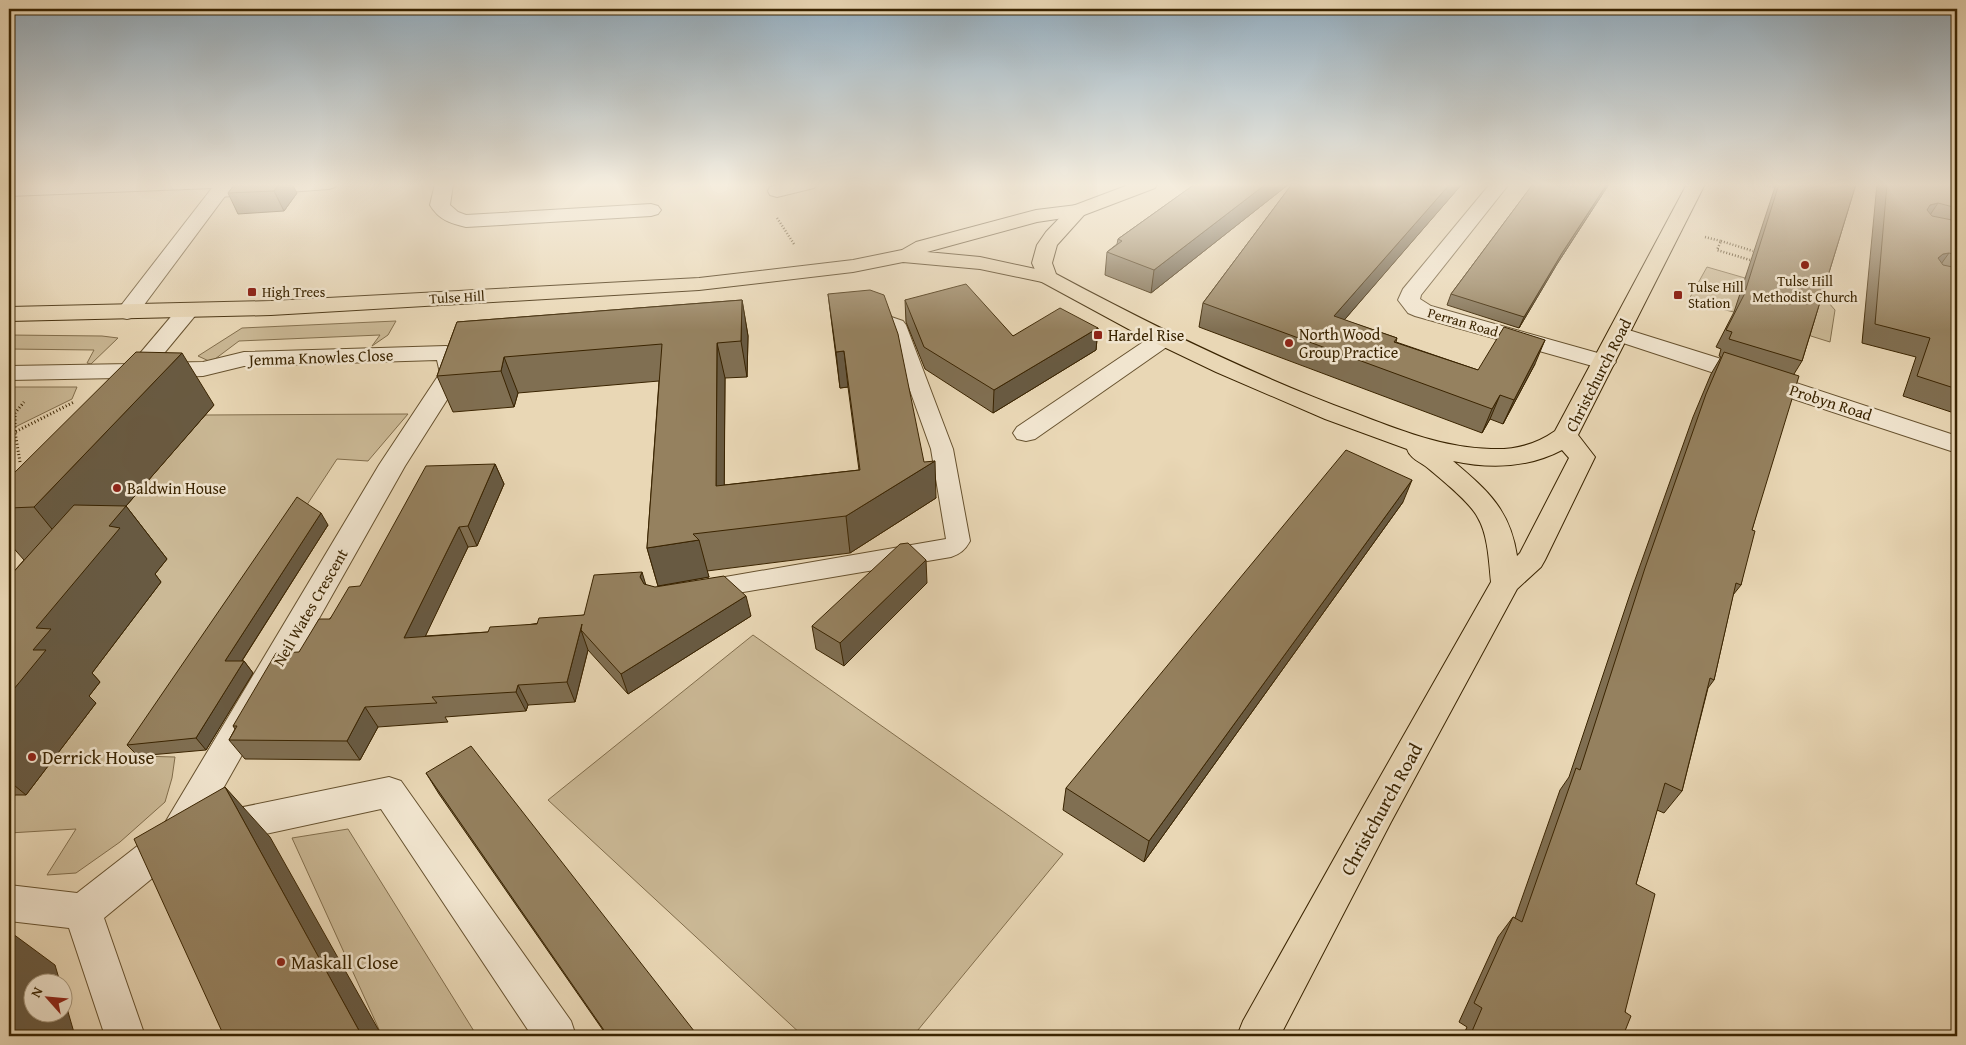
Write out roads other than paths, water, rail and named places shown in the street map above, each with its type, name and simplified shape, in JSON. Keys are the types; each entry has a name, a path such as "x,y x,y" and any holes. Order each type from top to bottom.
{"main road":[{"name":"Tulse Hill","path":"9,314 188,311 699,284 853,266 903,256 923,246 970,233"},
{"path":"1056,233 1047,245 1042,263 1046,277 1162,340 1254,382 1403,440 1454,454 1482,457 1513,456 1553,446 1565,436"},
{"name":"Christchurch Road","path":"1258,1036 1379,811 1506,582 1531,560 1582,458 1565,436 1671,233"},
{"name":"Tulse Hill","path":"903,256 980,263 1046,277"},
{"path":"1403,440 1436,461 1465,486 1491,514 1502,551 1506,582"}],"street":[{"path":"127,312 184,233"},
{"name":"Perran Road","path":"1461,233 1411,294 1409,300 1411,304 1423,311 1604,362"},
{"path":"117,394 188,311"},
{"name":"Probyn Road","path":"1619,334 1957,444"},
{"path":"1026,432 1162,340"},
{"name":"Jemma Knowles Close","path":"137,372 203,370 244,359 446,353"},
{"name":"Neil Wates Crescent","path":"82,912 176,837 392,465 452,373 446,353"},
{"path":"9,374 137,372"},
{"path":"176,837 389,792 556,1036"},
{"path":"9,903 82,912 125,1036"}],"lane":[{"path":"680,593 951,548 958,541 942,449 896,325 863,313"}],"place":[{"name":"Tulse Hill Methodist Church","path":"1805,265"},
{"name":"High Trees","path":"252,292"},
{"name":"Tulse Hill Station","path":"1678,295"},
{"name":"Hardel Rise","path":"1098,335"},
{"name":"North Wood Group Practice","path":"1289,343"},
{"name":"Baldwin House","path":"117,488"},
{"name":"Derrick House","path":"32,757"},
{"name":"Maskall Close","path":"281,962"}]}
